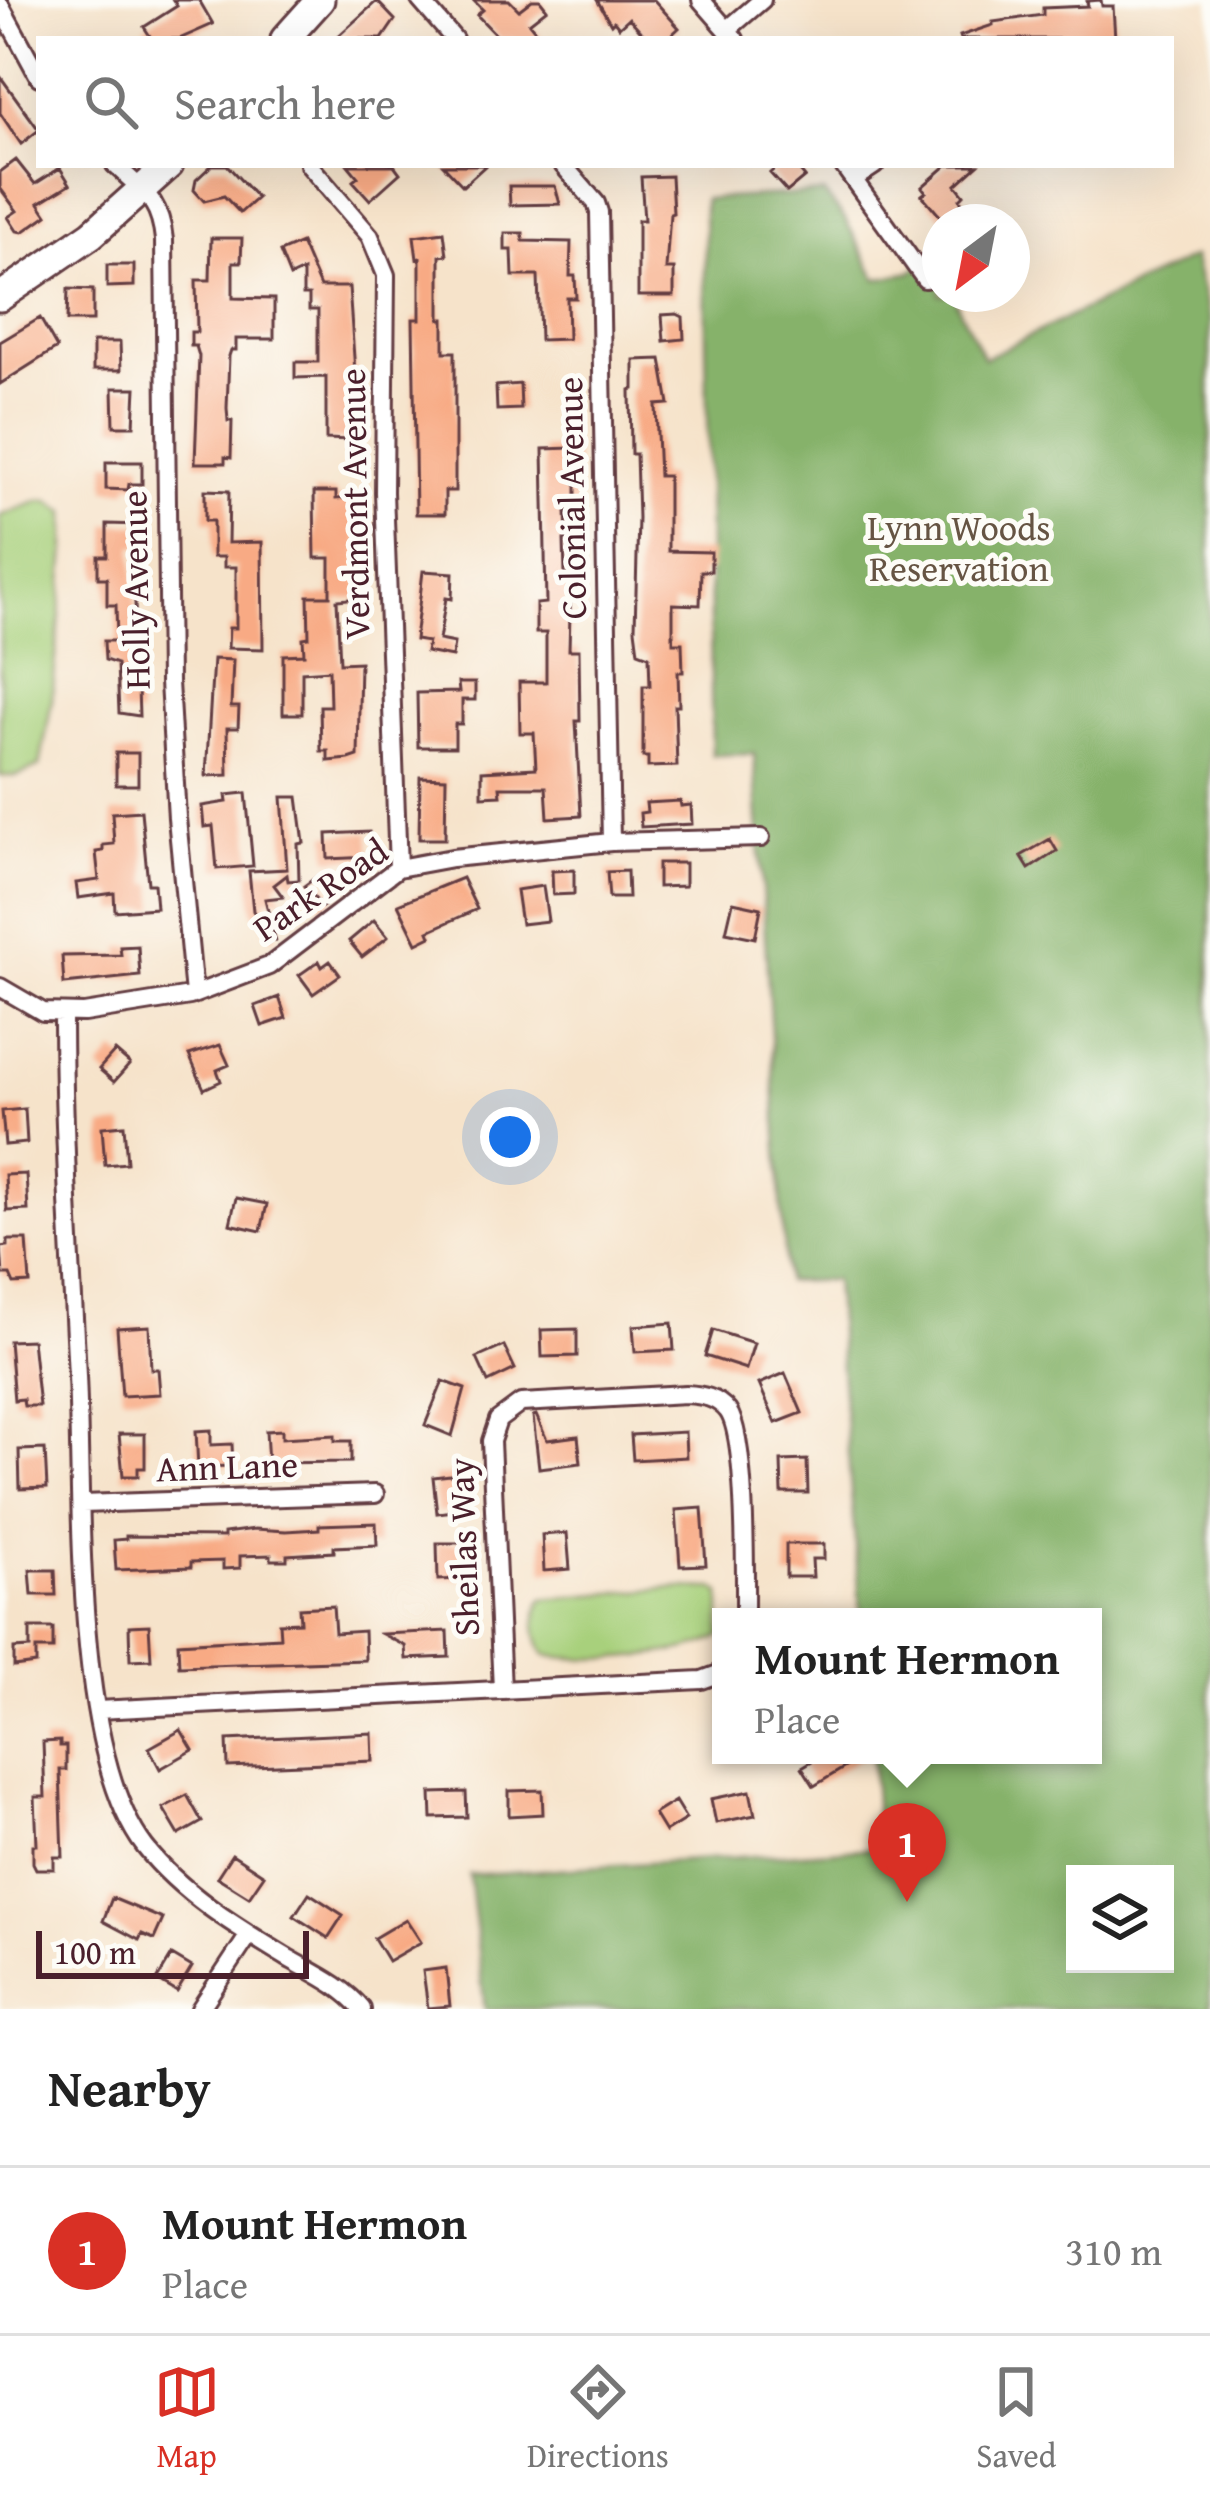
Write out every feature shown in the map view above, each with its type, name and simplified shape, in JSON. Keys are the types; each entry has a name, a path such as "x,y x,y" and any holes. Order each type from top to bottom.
{"main road":[{"path":"288,36 320,0"},
{"path":"0,297 92,234 166,168"}],"street":[{"path":"420,0 451,36"},
{"path":"701,0 731,35 761,0"},
{"path":"0,5 36,71"},
{"path":"118,168 144,191"},
{"name":"Verdmont Avenue","path":"312,168 370,236 386,275 384,492 398,868"},
{"name":"Colonial Avenue","path":"566,168 599,212 611,842"},
{"path":"848,172 922,274"},
{"name":"Holly Avenue","path":"144,191 161,211 164,240 169,682 194,994"},
{"name":"Park Road","path":"0,987 44,1012 63,1013 194,994 269,965 398,868 611,842 761,838"},
{"path":"63,1013 82,1504 97,1710 110,1778 137,1836 180,1884 249,1935 331,1983 362,2009"},
{"name":"Sheilas Way","path":"502,1690 491,1441 498,1420 520,1402 686,1394 706,1396 721,1405 737,1432 746,1608"},
{"name":"Ann Lane","path":"82,1504 375,1494"},
{"path":"97,1710 701,1681 712,1677"},
{"path":"200,2009 249,1935"}],"green space":[{"name":"Lynn Woods Reservation","path":"824,193 845,219 877,279 912,272 922,263 922,312 961,312 984,358 1193,257 1210,321 1210,2009 485,2009 469,1875 878,1848 873,1764 1102,1764 1102,1608 860,1608 834,1280 786,1282 754,754 712,755 704,199"},
{"path":"49,501 66,512 52,700 40,766 17,776 0,776 0,516"},
{"path":"714,1589 721,1593 721,1608 712,1608 712,1640 705,1643 662,1654 589,1658 544,1653 536,1618 543,1599"}],"building":[{"path":"173,0 199,0 213,24 186,36 150,36 144,27 177,6"},
{"path":"473,0 509,0 519,10 540,0 547,9 529,23 540,36 497,36 477,15 483,10"},
{"path":"597,0 654,0 679,28 670,36 645,36 629,18 619,27 614,21 611,24"},
{"path":"1101,0 1102,6 1113,6 1115,36 960,36 993,22 1043,15 1043,8 1088,6 1087,1"},
{"path":"377,1 395,20 384,36 338,36"},
{"path":"0,76 36,132 21,144 0,113"},
{"path":"16,160 35,184 60,168 70,184 39,203 47,215 23,232 8,217 17,211 0,188 0,172"},
{"path":"209,168 230,168 257,198 240,213 224,196 204,201 194,190 196,180"},
{"path":"350,168 396,168 400,173 370,200 353,181 358,177"},
{"path":"446,168 483,168 463,186"},
{"path":"776,168 798,168 805,177 787,192 770,173"},
{"path":"944,168 975,168 956,185 964,195 962,204 930,204 922,195 926,192 922,187"},
{"path":"671,176 673,213 666,269 674,269 674,296 638,296 638,220 644,220 641,177"},
{"path":"509,186 555,186 560,204 510,205"},
{"path":"444,232 447,255 440,256 440,319 444,319 444,352 455,352 455,491 445,491 445,514 416,514 413,319 420,319 420,258 414,236"},
{"path":"505,233 523,233 523,241 571,242 570,276 575,276 576,298 567,298 568,339 540,340 538,276 513,276 512,250 505,250"},
{"path":"211,238 242,238 241,262 233,262 233,298 274,299 274,339 236,339 236,350 229,356 231,458 225,457 225,463 195,463 199,356 196,346 191,346 191,332 197,332 196,280 210,280"},
{"path":"301,243 320,287 349,287 355,372 351,440 326,439 326,377 295,378 295,362 318,362 318,310 309,310 309,295 303,295 303,271 290,277 280,252"},
{"path":"107,265 134,265 134,286 107,287"},
{"path":"68,289 93,290 93,321 67,321"},
{"path":"662,315 683,317 684,339 664,341"},
{"path":"40,318 57,348 0,384 0,342"},
{"path":"93,342 120,342 121,370 93,370"},
{"path":"661,359 669,404 656,405 657,433 659,476 668,476 668,551 711,552 711,571 701,571 700,605 673,604 673,643 682,643 683,672 678,672 679,706 675,706 677,766 648,767 648,757 643,757 643,686 650,686 649,656 638,652 635,629 638,518 630,390 634,389 634,360"},
{"path":"520,384 521,409 497,410 496,386"},
{"path":"113,388 136,388 134,426 114,426"},
{"path":"572,448 576,511 566,511 564,540 565,575 571,575 569,650 579,650 580,721 576,721 581,816 548,818 546,787 500,787 501,795 482,796 482,771 536,768 534,733 520,733 519,682 546,682 546,633 536,633 536,604 546,603 543,449"},
{"path":"106,462 142,462 142,484 129,484 128,490 106,489"},
{"path":"205,490 229,491 228,543 262,542 263,649 228,648 229,628 236,628 236,567 224,567 224,557 213,557 213,521 205,521"},
{"path":"314,492 336,492 336,499 352,498 356,503 360,598 337,600 340,663 360,662 358,756 328,761 328,751 321,751 320,706 330,706 329,670 302,672 302,714 283,714 283,655 304,654 303,638 309,637 308,596 330,596 330,558 315,558"},
{"path":"107,524 141,525 141,546 133,546 139,716 119,713 117,664 105,660 104,641 117,641 116,605 107,605 107,578 98,578 98,556 107,556"},
{"path":"423,571 453,573 452,599 446,598 439,640 454,643 452,657 426,652 428,642 415,640"},
{"path":"213,659 233,660 231,707 239,707 238,728 227,728 228,775 206,776"},
{"path":"458,683 475,683 475,700 462,700 455,747 418,747 417,693 459,692"},
{"path":"116,753 138,753 138,785 116,785"},
{"path":"420,777 446,778 445,839 419,839"},
{"path":"246,793 253,866 217,869 213,826 204,827 202,806 227,802 226,795"},
{"path":"282,797 298,797 304,843 298,844 299,880 288,881 287,875 274,885 283,897 265,899 276,942 253,911 249,871 287,869"},
{"path":"680,801 681,806 691,805 692,824 641,827 640,813 647,812 646,803"},
{"path":"141,811 148,884 154,884 156,908 115,911 114,893 78,898 76,883 99,880 96,852 114,844 112,813"},
{"path":"369,832 370,857 328,859 327,834"},
{"path":"1050,839 1057,851 1029,869 1021,856"},
{"path":"658,863 685,863 685,886 658,887"},
{"path":"574,870 574,894 553,895 552,871"},
{"path":"627,871 628,898 609,898 607,872"},
{"path":"319,875 335,897 322,907 304,886"},
{"path":"462,878 477,909 429,931 431,936 417,943 398,904"},
{"path":"543,886 548,921 521,924 516,890"},
{"path":"733,902 761,908 755,938 726,932"},
{"path":"374,920 388,937 362,957 349,941"},
{"path":"138,946 140,976 64,984 62,956 121,955 120,947"},
{"path":"319,961 322,967 330,961 340,975 313,994 299,975"},
{"path":"279,997 286,1018 262,1026 255,1006"},
{"path":"220,1045 229,1065 217,1070 221,1081 204,1089 189,1055"},
{"path":"115,1051 130,1064 114,1082 99,1069"},
{"path":"25,1109 27,1143 5,1145 2,1111"},
{"path":"124,1125 127,1163 105,1165 102,1127"},
{"path":"26,1174 28,1210 7,1211 5,1175"},
{"path":"236,1198 267,1204 261,1231 230,1224"},
{"path":"8,1240 27,1240 30,1283 14,1284 10,1275 3,1275 1,1247 8,1246"},
{"path":"672,1323 674,1350 635,1352 633,1326"},
{"path":"149,1326 151,1369 158,1369 160,1394 122,1396 117,1328"},
{"path":"577,1329 577,1356 542,1357 541,1330"},
{"path":"713,1330 754,1343 746,1369 705,1356"},
{"path":"32,1340 39,1406 24,1406 23,1399 14,1400 9,1341"},
{"path":"504,1346 515,1369 488,1382 477,1358"},
{"path":"785,1373 802,1413 776,1423 759,1384"},
{"path":"443,1381 465,1389 452,1436 425,1425"},
{"path":"536,1415 547,1440 578,1436 581,1463 539,1468"},
{"path":"211,1430 211,1445 232,1444 233,1466 198,1467 196,1431"},
{"path":"282,1430 282,1438 335,1435 335,1441 351,1441 351,1462 268,1463 266,1431"},
{"path":"685,1432 686,1457 633,1460 631,1435"},
{"path":"119,1434 145,1434 145,1468 138,1468 138,1476 123,1476"},
{"path":"45,1449 47,1488 20,1489 19,1450"},
{"path":"807,1460 808,1493 782,1493 781,1461"},
{"path":"459,1474 463,1510 437,1513 433,1477"},
{"path":"702,1508 706,1565 680,1566 676,1510"},
{"path":"376,1523 377,1545 334,1547 334,1552 287,1555 287,1560 271,1560 271,1555 240,1556 240,1568 223,1569 223,1561 116,1570 114,1540 126,1536 224,1537 224,1533 255,1529"},
{"path":"567,1533 570,1569 544,1571 542,1535"},
{"path":"437,1543 462,1543 463,1579 438,1580"},
{"path":"786,1544 824,1544 824,1559 812,1559 813,1577 786,1577"},
{"path":"30,1570 55,1570 56,1595 32,1595"},
{"path":"333,1606 335,1633 364,1631 365,1660 179,1666 178,1643 280,1637 279,1623 300,1622 299,1608"},
{"path":"149,1625 151,1659 130,1660 129,1626"},
{"path":"30,1628 53,1628 53,1649 36,1649 36,1664 14,1667 14,1649 30,1648"},
{"path":"448,1631 449,1657 406,1659 405,1646 382,1634"},
{"path":"181,1730 193,1750 160,1769 149,1748"},
{"path":"372,1733 373,1761 228,1767 227,1740"},
{"path":"60,1741 60,1746 66,1746 66,1770 60,1770 63,1857 54,1857 54,1869 36,1869 35,1797 45,1797 43,1742"},
{"path":"807,1764 850,1764 814,1786 802,1767"},
{"path":"542,1790 543,1814 509,1816 509,1791"},
{"path":"750,1791 755,1815 716,1823 711,1799"},
{"path":"466,1792 467,1817 432,1818 431,1793"},
{"path":"187,1795 202,1822 179,1835 163,1808"},
{"path":"675,1801 686,1819 665,1832 654,1814"},
{"path":"232,1854 264,1875 249,1897 217,1877"},
{"path":"309,1893 343,1915 328,1938 294,1916"},
{"path":"112,1898 163,1919 154,1939 142,1934 139,1940 103,1921"},
{"path":"406,1919 421,1942 388,1961 374,1938"},
{"path":"172,1955 192,1967 177,1992 157,1980"},
{"path":"446,1968 450,2006 428,2008 423,1971"}],"place":[{"name":"Mount Hermon","path":"907,1902"}]}
